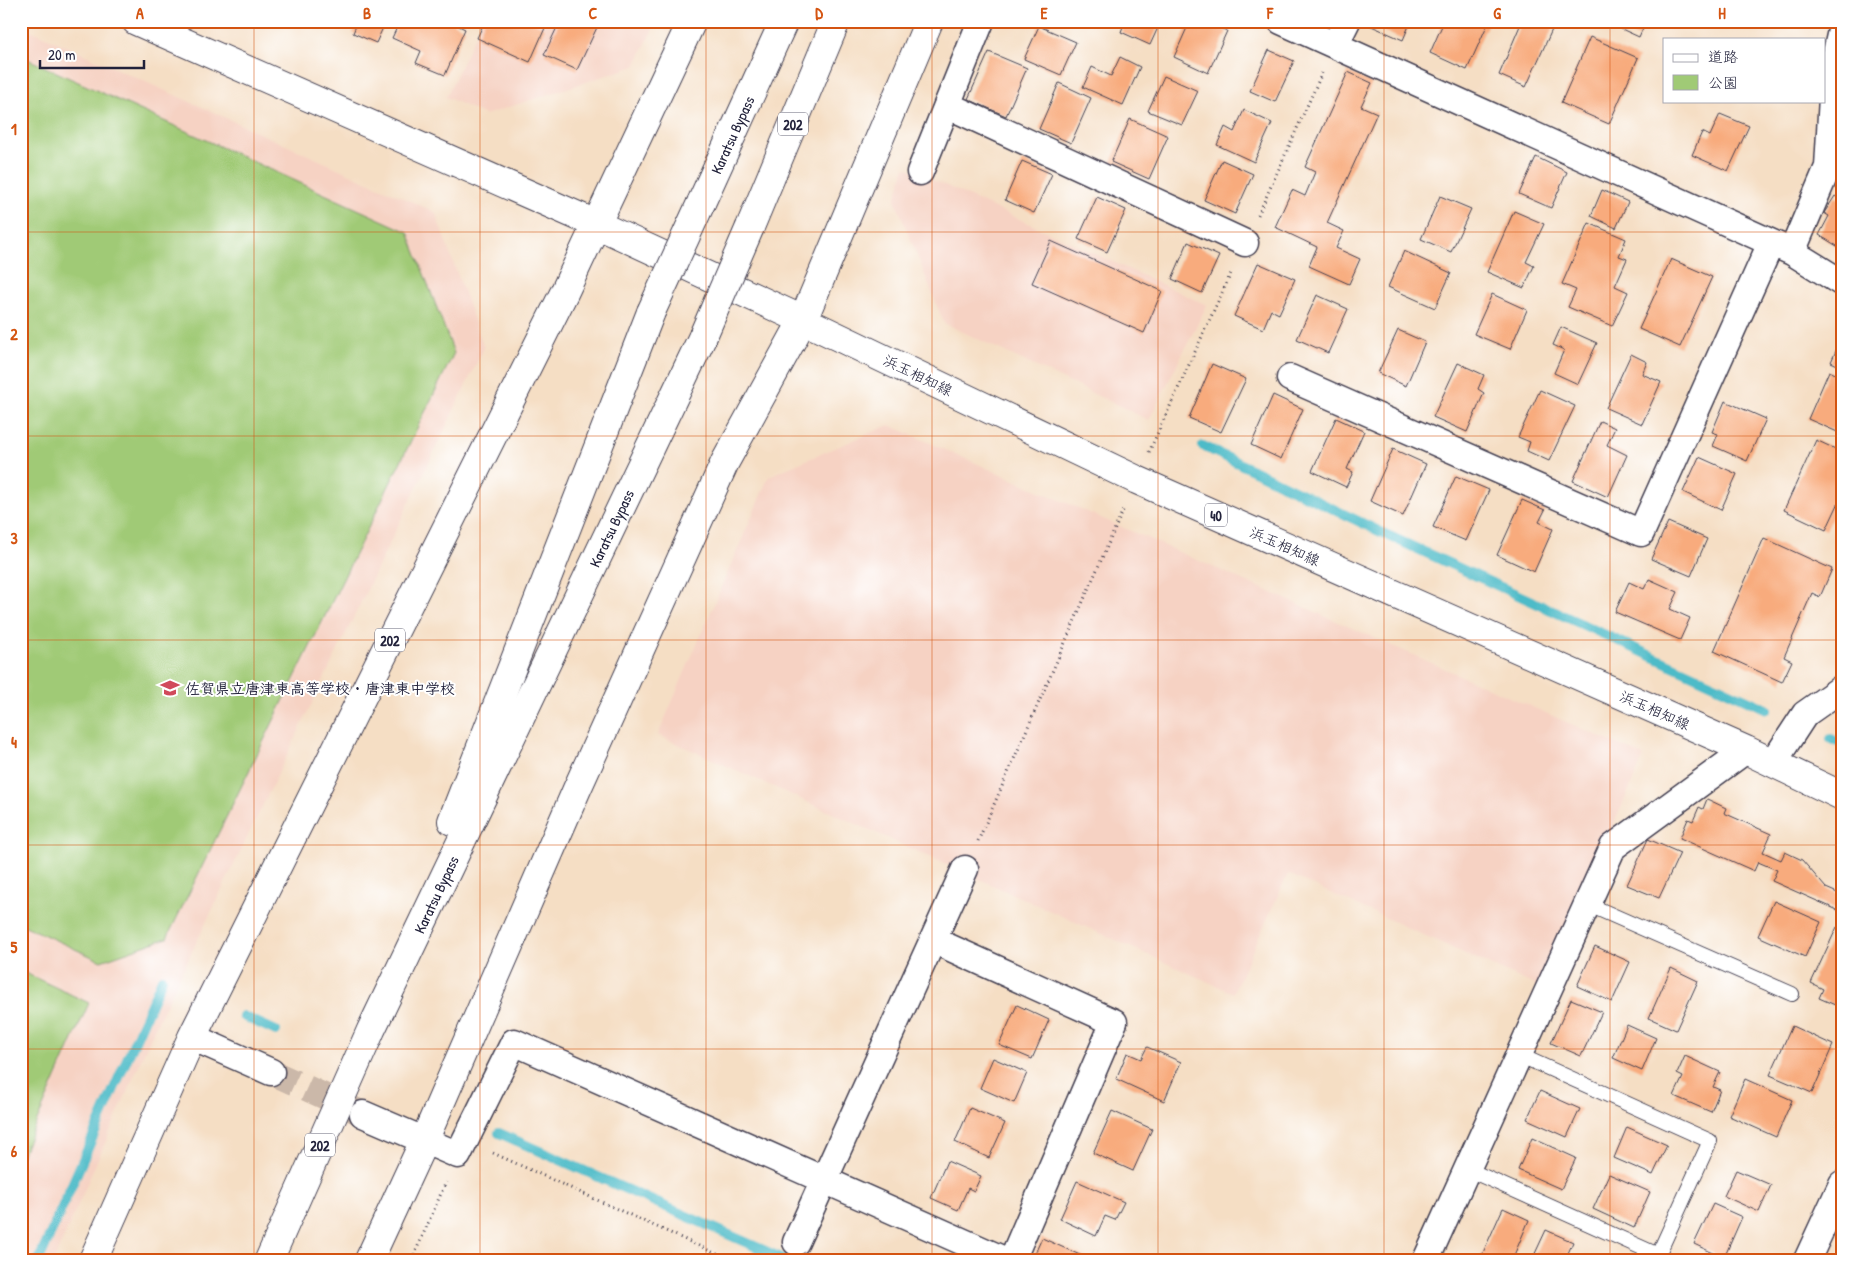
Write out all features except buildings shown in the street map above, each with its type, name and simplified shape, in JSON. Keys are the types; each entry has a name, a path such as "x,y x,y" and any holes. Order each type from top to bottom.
{"main road":[{"name":"浜玉相知線","path":"136,21 596,224 803,320 1137,480 1746,750 1842,796"},
{"name":"202","path":"92,1260 192,1037 564,293 692,21"},
{"name":"Karatsu Bypass","path":"371,1030 651,312 784,21"},
{"name":"Karatsu Bypass","path":"269,1260 371,1030 703,336 836,21"},
{"path":"369,1260 424,1141 577,789 725,462 803,320 929,21"}],"street":[{"path":"920,172 982,21"},
{"path":"1281,21 1782,248 1842,283"},
{"path":"1335,45 1347,21"},
{"path":"1290,378 1641,533 1782,248 1835,170 1834,62 1842,26"},
{"path":"947,105 1245,243"},
{"path":"1773,763 1806,714 1842,688"},
{"path":"1426,1260 1613,847 1746,750"},
{"path":"796,1242 965,869"},
{"path":"933,940 1114,1022 1012,1260"},
{"path":"192,1037 271,1072"},
{"path":"363,1114 458,1155 514,1042 1004,1260"},
{"path":"1807,1260 1842,1184"}],"lane":[{"path":"1587,904 1792,994"},
{"path":"1467,1169 1658,1255 1710,1140 1519,1055"}],"path":[{"path":"965,869 1137,480"},
{"path":"412,1260 458,1155 488,1150 730,1260"}],"shaded area":[{"path":"482,21 657,21 635,66 485,115 446,97"},
{"name":"佐賀県立唐津東高等学校・唐津東中学校","path":"21,26 435,212 484,348 155,1028 54,1260 21,1260"},
{"path":"905,167 1207,305 1149,420 944,323 895,200"},
{"path":"889,425 1644,756 1541,988 1288,874 1233,993 658,735 769,476"}],"green space":[{"name":"佐賀県立唐津東高等学校・唐津東中学校","path":"21,56 408,232 454,353 167,938 101,961 21,924"},
{"path":"21,971 89,1003 21,1157"}],"waterway":[{"path":"1203,446 1387,535 1767,709"},
{"path":"1831,739 1842,744"},
{"path":"39,1260 162,979"},
{"path":"243,1016 276,1031"},
{"path":"499,1133 786,1260"}],"tunnel":[{"path":"271,1072 359,1112"}],"place":[{"name":"佐賀県立唐津東高等学校・唐津東中学校","path":"170,688"}]}
